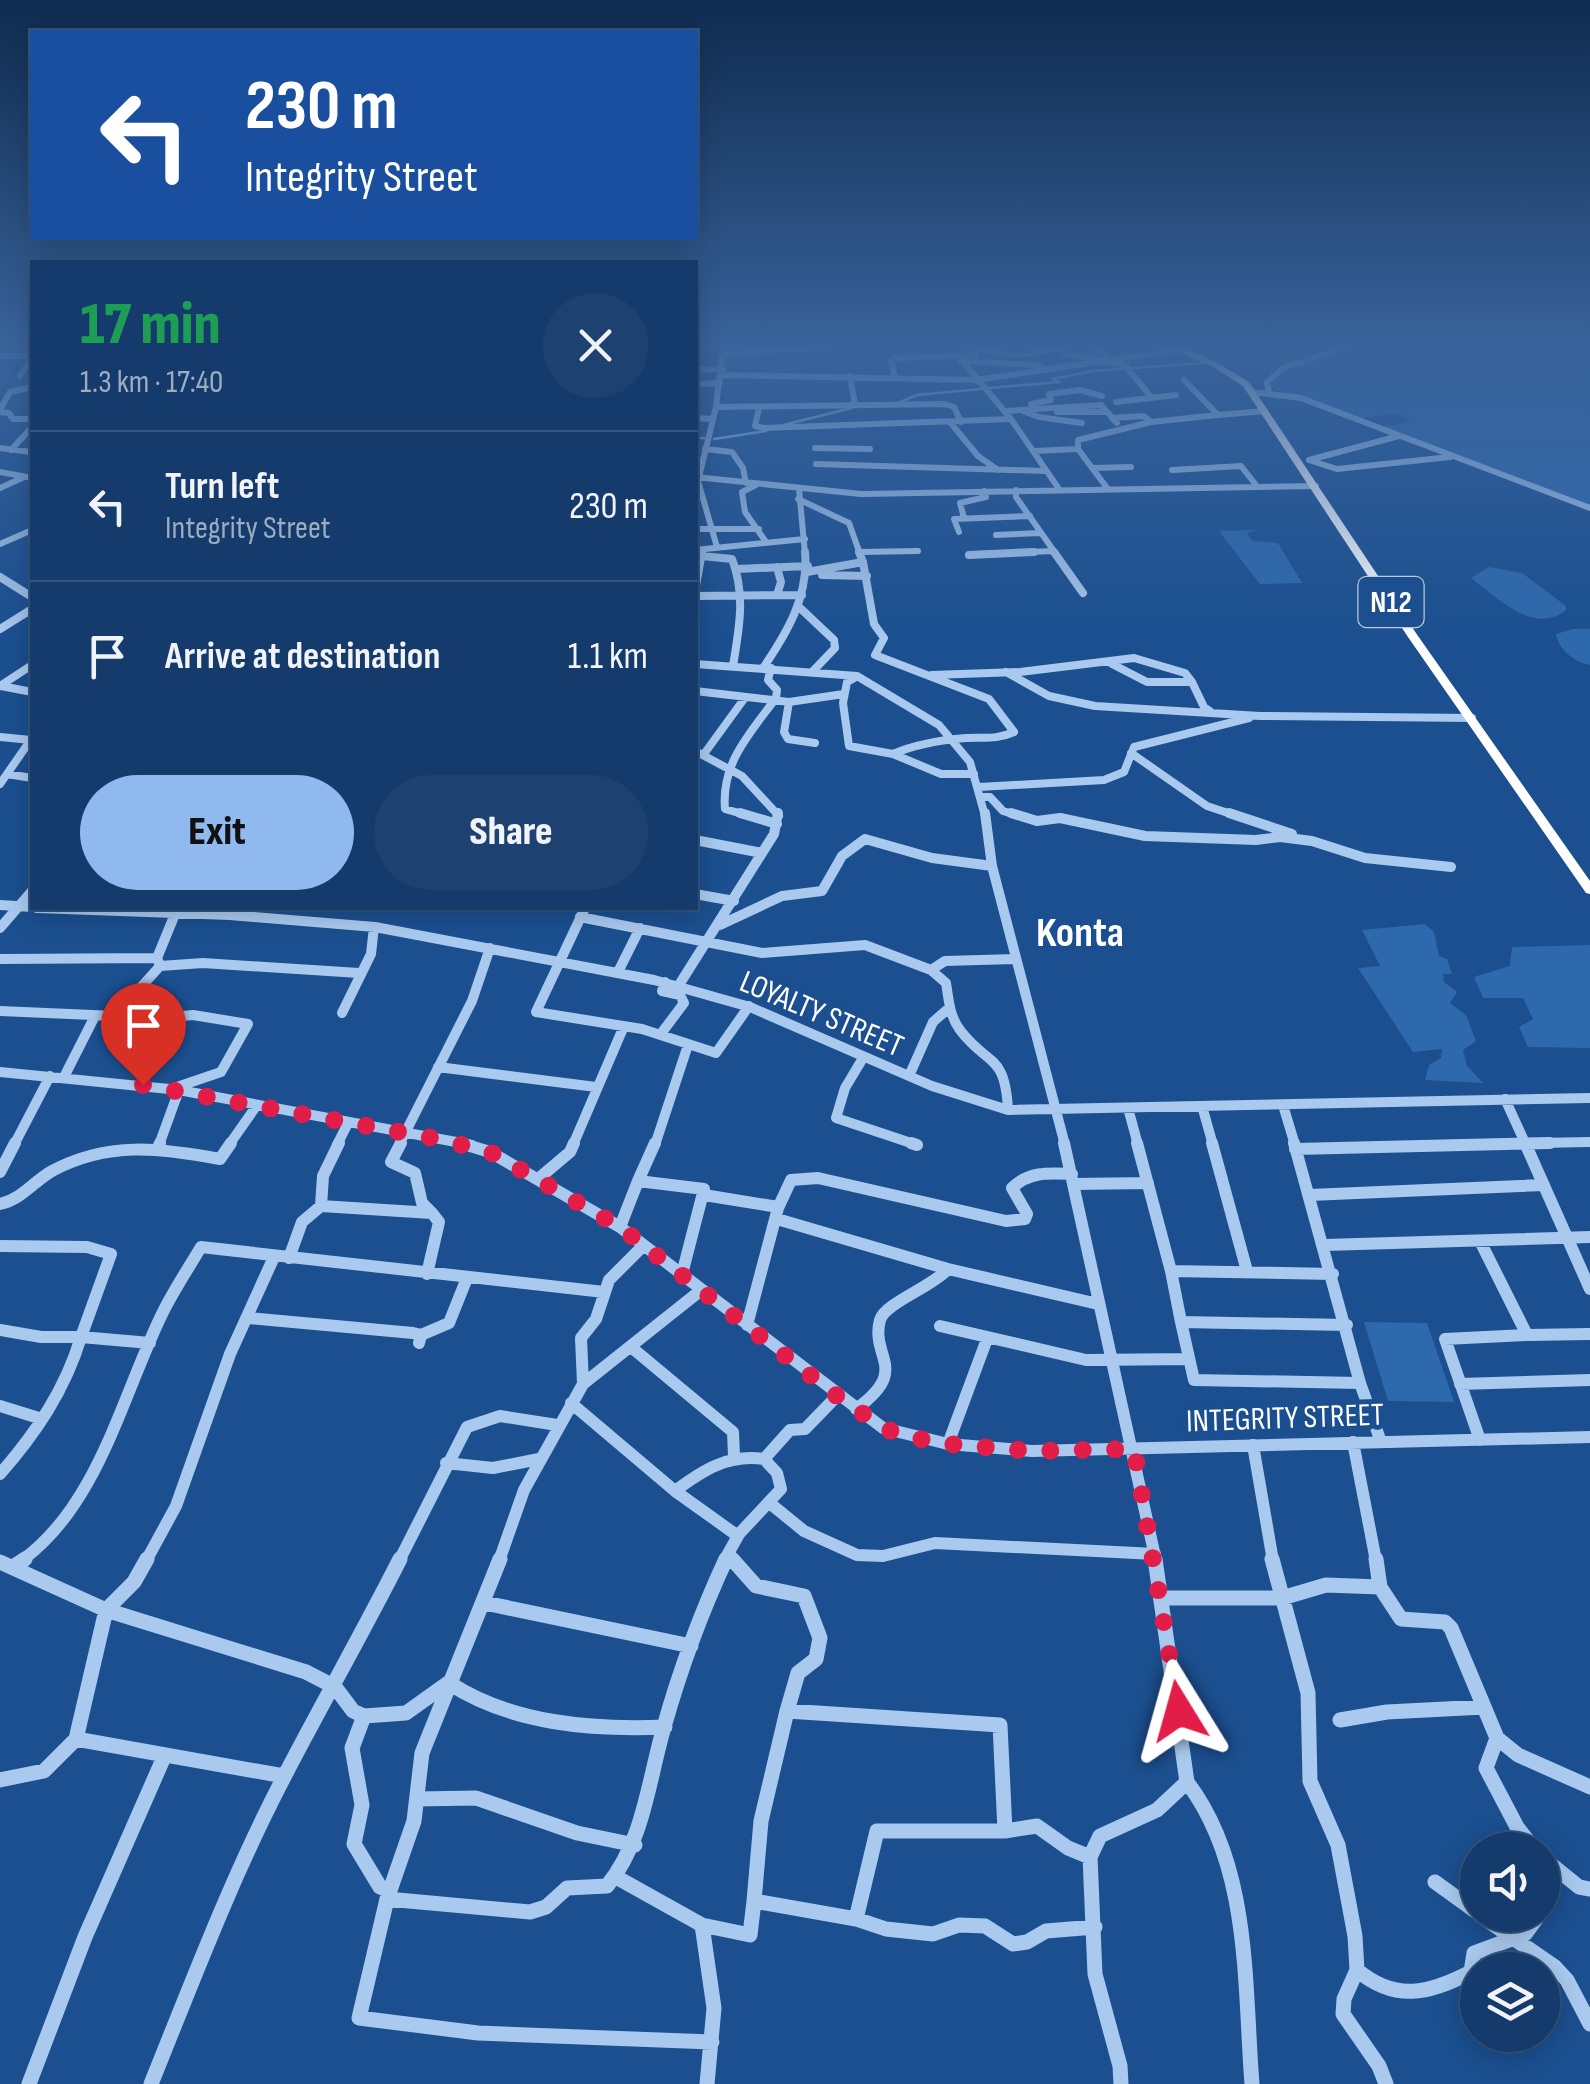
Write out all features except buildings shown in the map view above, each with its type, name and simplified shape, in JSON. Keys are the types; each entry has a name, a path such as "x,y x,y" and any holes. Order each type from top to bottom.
{"highway":[{"name":"N12","path":"1291,443 1472,718 1588,884"}],"street":[{"path":"11,450 18,443"},
{"path":"698,474 707,443"},
{"path":"870,443 870,466"},
{"path":"968,443 998,470"},
{"path":"1028,443 1059,489"},
{"path":"1078,443 1107,488"},
{"path":"1304,460 1371,443"},
{"path":"1420,443 1590,508"},
{"path":"0,448 30,452"},
{"path":"816,448 870,450"},
{"path":"1034,451 1078,448"},
{"path":"705,449 730,450 741,464 746,482"},
{"path":"1304,460 1337,469 1454,456"},
{"path":"816,464 1045,471"},
{"path":"1172,470 1241,466 1256,486"},
{"path":"1092,468 1131,467"},
{"path":"912,493 916,468"},
{"path":"0,472 28,478"},
{"path":"0,488 28,478"},
{"path":"698,478 746,482 798,494 1316,486"},
{"path":"698,481 716,547"},
{"path":"757,484 742,492 745,512 766,542"},
{"path":"1016,493 1083,593"},
{"path":"777,824 725,809 723,788 742,742 776,698 777,690 768,680 767,668 788,632 808,569 798,494"},
{"path":"798,494 849,523 867,576 874,624 884,638 874,656 932,675 1146,658 1185,672 1204,707 1212,713"},
{"path":"964,518 960,503 985,494"},
{"path":"698,502 705,501"},
{"path":"959,532 953,520 1030,516"},
{"path":"698,530 760,529"},
{"path":"0,544 30,531"},
{"path":"996,535 1041,533"},
{"path":"700,552 805,539"},
{"path":"858,552 918,551"},
{"path":"969,556 1054,551"},
{"path":"700,552 732,559 737,569 741,596 733,666"},
{"path":"737,569 818,571 862,562"},
{"path":"777,595 781,582 778,568"},
{"path":"818,571 825,576 867,576"},
{"path":"0,577 30,596"},
{"path":"698,588 741,596 802,595"},
{"path":"798,606 834,640 835,648 813,670"},
{"path":"0,629 30,610"},
{"path":"1105,662 1126,667 1141,679 1154,682 1192,682"},
{"path":"699,664 857,676 900,699 953,740 974,774 986,811 992,866 1073,1179 1110,1361 1134,1449 1162,1598 1187,1782 1200,1794 1219,1833 1234,1890 1252,2084"},
{"path":"0,686 30,665"},
{"path":"1006,672 1048,696 1078,703 1260,716 1472,718"},
{"path":"893,754 912,746 953,740 998,740 1014,732 989,699 941,684 932,675"},
{"path":"857,676 848,680 844,694 847,744 863,751 893,754 941,774 974,774"},
{"path":"0,686 30,692"},
{"path":"698,691 789,702 844,694"},
{"path":"679,985 720,925 777,824 778,812 762,792 729,766 700,752 745,699"},
{"path":"789,702 784,732 788,739 816,744"},
{"path":"981,792 1104,780 1124,772 1134,747 1260,716"},
{"path":"0,736 30,739"},
{"path":"0,784 30,742"},
{"path":"1130,752 1207,806 1364,858 1451,867"},
{"path":"8,774 30,778"},
{"path":"981,792 1003,811 1023,818 1060,818 1132,836 1256,840 1280,837 1312,841"},
{"path":"720,925 782,896 822,891 848,849 863,839 879,840 898,850 947,861 992,866"},
{"path":"698,841 762,853"},
{"path":"0,928 30,894"},
{"path":"698,895 734,901"},
{"name":"LOYALTY STREET","path":"0,905 30,907"},
{"name":"LOYALTY STREET","path":"95,910 374,927 679,985 749,1006 798,1025 863,1058 1008,1110 1590,1098"},
{"path":"749,1006 716,1053 624,1026 536,1012 582,912 762,953 865,946 930,970 946,983 949,1008 964,1032 1004,1068 1009,1086 1008,1110"},
{"path":"115,1016 146,986 159,962 175,914"},
{"path":"342,1014 359,973 372,954 374,927"},
{"path":"618,972 640,928"},
{"path":"427,1274 439,1222 422,1202 415,1173 391,1162 472,1001 490,948"},
{"path":"930,970 945,960 1015,958"},
{"path":"0,959 203,963 359,973"},
{"path":"660,1035 684,1003 680,995 662,990 665,982"},
{"path":"909,1076 933,1022 949,1008"},
{"path":"0,1010 162,1018 186,1013 208,1021 248,1024 221,1072 174,1090 158,1148"},
{"path":"0,1172 95,1016"},
{"path":"538,1179 570,1152 624,1026"},
{"path":"620,1227 653,1150 688,1045"},
{"path":"863,1058 846,1088 836,1118 917,1144"},
{"path":"438,1067 596,1087"},
{"name":"INTEGRITY STREET","path":"0,1072 174,1090 471,1145 620,1227 856,1410 904,1436 1032,1451 1590,1436"},
{"path":"1505,1099 1589,1285"},
{"path":"0,1204 14,1202 38,1179 78,1158 126,1145 220,1159 257,1105"},
{"path":"1283,1105 1325,1245 1360,1383 1381,1442"},
{"path":"1202,1106 1247,1271"},
{"path":"1128,1108 1194,1380 1360,1383"},
{"path":"321,1206 323,1176 348,1122"},
{"path":"1295,1149 1588,1146"},
{"path":"747,1325 756,1306 784,1189 791,1180 804,1177 1006,1221 1025,1219 1027,1214 1012,1188 1028,1175 1148,1183"},
{"path":"638,1181 704,1190 682,1274"},
{"path":"1310,1195 1544,1185"},
{"path":"704,1195 778,1213 948,1269 1098,1304"},
{"path":"0,1780 36,1778 54,1766 76,1738 106,1610 134,1582 176,1506 230,1354 302,1222 321,1206 432,1213"},
{"path":"1325,1245 1590,1237"},
{"path":"1480,1241 1528,1335"},
{"path":"0,1246 86,1247 111,1254 76,1358 42,1419 0,1474"},
{"path":"583,1384 582,1338 596,1320 604,1292 623,1264 644,1246"},
{"path":"6,1564 48,1542 92,1474 164,1312 201,1248 604,1292"},
{"path":"856,1410 875,1394 888,1363 878,1339 878,1319 891,1303 932,1287 948,1269"},
{"path":"1170,1271 1333,1274"},
{"path":"249,1318 420,1339 453,1323 467,1278"},
{"path":"700,1291 583,1384 539,1458 485,1603 422,1752 414,1821 388,1895 359,2018 478,2033 712,2042"},
{"path":"1181,1322 1347,1325"},
{"path":"940,1326 987,1339 1110,1361 1188,1359"},
{"path":"0,1330 41,1337 150,1343"},
{"path":"1480,1440 1445,1339 1590,1334"},
{"path":"948,1444 987,1339"},
{"path":"631,1347 732,1432 734,1456"},
{"path":"1460,1384 1590,1380"},
{"path":"764,1459 790,1430 804,1429 837,1396"},
{"path":"571,1403 675,1491 738,1536"},
{"path":"0,1406 42,1419"},
{"path":"150,2084 207,1944 284,1776 335,1687 467,1427 485,1415 510,1415 557,1425"},
{"path":"1353,1442 1368,1506 1380,1587 1401,1619 1445,1622 1451,1628 1496,1738 1519,1758 1590,1787"},
{"path":"1253,1445 1268,1544 1308,1693 1310,1780 1338,1845 1355,1936 1357,1970 1344,1999 1343,2014 1379,2066 1386,2084"},
{"path":"364,1716 351,1749 365,1804 354,1844 388,1895 530,1912 546,1908 567,1888 608,1886 636,1845 665,1727 691,1646 730,1554 738,1536 772,1505 781,1489 777,1473 764,1459 734,1456 711,1466 675,1491"},
{"path":"446,1464 494,1468 539,1458"},
{"path":"772,1505 804,1531 856,1555 883,1556 935,1543 1154,1554"},
{"path":"616,1877 702,1924 750,1934 761,1821 798,1673 816,1659 820,1638 804,1596 757,1588 748,1582 730,1554"},
{"path":"6,1564 106,1610 306,1672 335,1687 353,1711 364,1716 394,1719 420,1706 449,1683"},
{"path":"1162,1598 1282,1598 1326,1585 1380,1587"},
{"path":"485,1603 691,1646"},
{"path":"449,1683 482,1703 528,1715 623,1728 665,1727"},
{"path":"1340,1720 1387,1712 1484,1707"},
{"path":"787,1712 1000,1725 1005,1831"},
{"path":"76,1738 284,1776"},
{"path":"1496,1738 1486,1768 1523,1832"},
{"path":"29,2084 84,1937 164,1757"},
{"path":"1122,2084 1095,1974 1090,1857 1100,1836 1152,1816 1187,1782"},
{"path":"417,1799 476,1798 577,1833 636,1845"},
{"path":"856,1919 877,1831 1005,1831 1037,1826 1068,1848 1090,1857"},
{"path":"1560,1872 1579,1887 1590,1889"},
{"path":"1434,1882 1460,1900"},
{"path":"754,1901 856,1919 886,1929 934,1934 959,1925 985,1926 1013,1944 1027,1942 1046,1931 1095,1927"},
{"path":"702,1924 714,2008 707,2084"},
{"path":"1504,1932 1555,1967 1582,1995 1590,2024"},
{"path":"1357,1970 1381,1989 1407,1991 1449,1984 1471,1972 1474,1953 1527,1932"}],"shaded area":[{"path":"1424,443 1590,443 1590,506"},
{"path":"1257,530 1247,533 1252,541 1278,543 1302,583 1260,584 1219,531"},
{"path":"1489,567 1522,573 1566,606 1566,610 1541,619 1516,611 1471,578"},
{"path":"1590,629 1590,665 1578,661 1560,645 1556,634"},
{"path":"1425,924 1434,932 1439,956 1447,959 1452,974 1443,974 1444,982 1457,992 1450,1003 1466,1015 1476,1041 1463,1050 1467,1066 1483,1083 1425,1080 1429,1065 1441,1058 1442,1049 1413,1052 1358,968 1380,966 1362,930"},
{"path":"1590,945 1590,1048 1528,1047 1519,1027 1533,1019 1523,998 1483,998 1474,977 1510,966 1512,947"},
{"path":"1364,1322 1427,1323 1454,1402 1388,1401"}],"district":[{"name":"Konta","path":"1080,931"}],"route":[{"path":"143,1085 471,1145 490,1152 620,1227 837,1396 884,1428 904,1436 1032,1451 1134,1449 1179,1711"}]}
